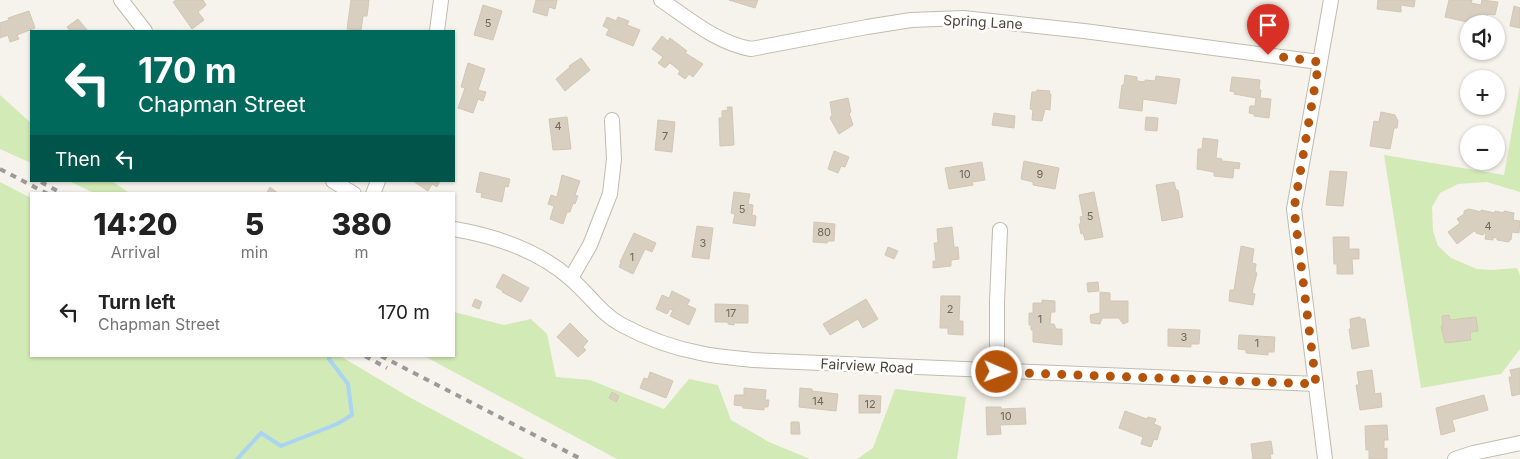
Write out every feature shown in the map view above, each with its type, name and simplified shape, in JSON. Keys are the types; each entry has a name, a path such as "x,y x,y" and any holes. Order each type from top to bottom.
{"street":[{"path":"121,0 144,30"},
{"path":"438,30 441,0"},
{"name":"Spring Lane","path":"661,0 723,41 738,47 752,49 911,20 963,18 1084,31 1319,62"},
{"path":"1325,459 1294,209 1331,0"},
{"path":"571,278 590,245 610,194 614,159 612,120"},
{"path":"336,182 351,192"},
{"name":"Fairview Road","path":"455,229 510,243 540,257 571,278 606,314 621,325 675,347 702,354 753,360 997,372 1316,384"},
{"path":"997,372 1000,230"},
{"path":"1455,459 1473,453 1520,443"}],"green space":[{"path":"1520,85 1520,192 1487,182 1458,184 1440,193 1432,207 1433,231 1438,246 1451,258 1477,269 1517,268 1520,276 1520,349 1501,374 1421,388 1384,155 1460,168 1460,170 1474,170 1504,175"},
{"path":"0,95 30,122 30,163 0,149"},
{"path":"0,182 30,197 30,357 342,357 409,397 525,459 0,459"},
{"path":"71,182 113,182 128,192 92,192"},
{"path":"455,312 504,325 531,319 547,334 556,377 590,380 664,409 689,379 718,385 731,420 769,442 810,459 617,459 426,357 455,357"},
{"path":"895,389 966,397 957,459 857,459 873,448"}],"building":[{"path":"176,0 203,0 206,5 198,12 204,20 192,29 173,2"},
{"path":"351,0 369,0 367,16 363,16 361,30 347,29"},
{"path":"536,0 557,0 555,9 549,7 547,16 533,12"},
{"path":"729,0 758,0 755,8"},
{"path":"1378,0 1415,0 1414,7 1401,5 1401,12 1377,9"},
{"path":"1449,0 1472,0 1471,3 1481,5 1482,0 1498,2 1495,15 1460,15 1460,20 1445,17"},
{"path":"483,5 502,11 493,40 474,35"},
{"path":"1514,6 1520,8 1520,28 1510,26"},
{"path":"29,11 35,28 17,35 19,39 10,42 8,35 0,38 0,23 9,20 8,18"},
{"path":"607,17 616,21 618,17 629,21 627,25 640,30 633,46 606,35 609,29 603,26"},
{"path":"78,19 87,30 69,30 67,27"},
{"path":"662,36 668,41 670,38 687,51 685,53 703,64 693,77 689,74 685,79 678,74 680,71 670,63 665,68 658,63 663,57 652,49"},
{"path":"581,58 590,70 565,91 556,79 569,66"},
{"path":"468,63 485,69 478,90 486,92 483,101 478,99 473,113 458,108 465,88 461,87"},
{"path":"1125,75 1137,77 1137,81 1145,82 1145,80 1155,81 1156,76 1180,79 1176,104 1143,99 1142,111 1119,108"},
{"path":"1232,77 1260,80 1260,98 1271,99 1269,118 1254,116 1254,114 1249,113 1250,106 1255,106 1256,98 1234,94 1235,92 1230,91"},
{"path":"1037,90 1050,91 1049,94 1051,94 1050,110 1045,109 1042,121 1032,120 1033,110 1030,109 1032,92"},
{"path":"848,98 851,112 849,113 853,125 839,134 830,118 832,115 830,102"},
{"path":"727,107 732,107 734,145 720,146 719,118 722,118 722,111 728,110"},
{"path":"1381,112 1395,115 1398,121 1397,128 1394,128 1390,149 1370,146 1374,121 1379,122"},
{"path":"994,113 1015,116 1014,128 992,125"},
{"path":"567,117 571,149 553,150 549,119"},
{"path":"1146,117 1158,118 1157,131 1145,130"},
{"path":"658,120 675,122 672,152 655,150"},
{"path":"1203,138 1218,140 1216,158 1222,159 1222,161 1240,163 1239,169 1234,168 1233,178 1214,176 1214,172 1197,169 1198,149 1202,149"},
{"path":"834,151 849,157 845,167 841,166 838,173 828,169"},
{"path":"1024,161 1059,168 1055,189 1033,185 1033,182 1021,179"},
{"path":"982,162 985,180 972,182 973,185 949,189 945,168"},
{"path":"1330,171 1347,172 1343,206 1326,205"},
{"path":"480,172 510,179 508,187 505,186 502,202 481,197 482,193 476,192"},
{"path":"562,175 580,181 575,195 578,196 575,204 573,203 570,212 567,212 563,224 550,219 554,206 548,204 551,195 557,197"},
{"path":"414,182 440,182 437,187 432,184 428,191"},
{"path":"1174,182 1176,190 1178,190 1183,217 1162,221 1156,185"},
{"path":"270,187 276,192 267,192"},
{"path":"734,192 750,194 748,204 753,205 752,215 756,216 755,226 733,223 735,214 731,213"},
{"path":"1094,192 1103,237 1085,240 1083,233 1081,234 1079,224 1081,224 1080,217 1083,216 1079,195"},
{"path":"1469,209 1481,212 1481,210 1495,213 1495,211 1504,213 1504,211 1514,213 1513,220 1520,221 1519,233 1512,232 1509,242 1497,240 1497,238 1493,237 1493,240 1485,239 1486,233 1483,235 1474,231 1457,244 1448,232 1460,223 1457,219 1464,214 1464,211"},
{"path":"814,222 835,224 834,241 828,241 827,243 813,242"},
{"path":"697,226 713,228 709,259 692,257"},
{"path":"952,227 954,247 958,247 959,259 951,260 951,266 933,268 933,261 936,261 934,243 938,243 937,229"},
{"path":"634,233 656,243 652,252 645,249 633,274 619,267"},
{"path":"1333,237 1349,237 1349,249 1359,249 1359,259 1352,259 1353,274 1337,274 1337,264 1334,264"},
{"path":"1241,246 1254,249 1252,263 1256,264 1255,272 1257,273 1252,293 1255,294 1253,305 1229,301 1230,290 1234,290"},
{"path":"888,247 898,251 894,259 885,255"},
{"path":"503,274 529,288 521,302 496,287"},
{"path":"1098,282 1099,291 1088,292 1087,283"},
{"path":"672,291 690,300 687,305 696,309 689,325 670,316 673,310 670,309 667,314 656,309 662,295 669,298"},
{"path":"1100,292 1110,293 1110,301 1128,301 1128,322 1123,324 1119,318 1102,318 1100,324 1091,323 1090,315 1100,313"},
{"path":"941,296 960,296 959,321 963,321 963,335 948,334 948,328 940,328"},
{"path":"475,299 482,302 479,309 472,306"},
{"path":"866,299 878,319 863,328 858,319 830,335 823,324"},
{"path":"1042,300 1055,301 1055,312 1051,312 1050,324 1054,324 1056,329 1062,329 1062,345 1033,342 1033,330 1031,330 1031,325 1029,325 1029,313 1033,313 1033,303 1042,303"},
{"path":"715,304 748,305 748,323 734,323 734,325 728,324 728,322 715,322"},
{"path":"1449,315 1450,320 1476,317 1478,331 1470,332 1471,340 1445,343 1441,326 1443,326 1442,316"},
{"path":"1360,317 1365,319 1369,346 1352,349 1349,329 1351,329 1350,319"},
{"path":"570,323 588,341 583,347 586,350 578,357 557,337"},
{"path":"1168,329 1200,330 1199,344 1191,344 1191,347 1168,346"},
{"path":"1239,335 1275,337 1274,352 1268,352 1268,355 1246,353 1246,350 1238,349"},
{"path":"1520,368 1520,394 1512,396 1509,377 1512,377 1510,370"},
{"path":"1372,370 1375,394 1381,393 1382,407 1360,410 1356,385 1359,385 1357,372"},
{"path":"650,372 673,381 666,398 640,388 644,378 648,379"},
{"path":"744,388 766,390 765,400 769,400 768,407 764,407 764,410 734,405 735,395 744,395"},
{"path":"800,388 838,394 836,411 799,407"},
{"path":"612,392 619,396 616,402 609,398"},
{"path":"859,395 881,396 880,413 859,413"},
{"path":"1484,395 1488,410 1452,420 1455,431 1441,435 1436,408"},
{"path":"986,407 1001,407 1001,409 1025,408 1026,424 1000,425 1001,434 987,435"},
{"path":"1125,411 1147,419 1148,417 1156,419 1154,424 1161,427 1157,440 1154,439 1151,447 1141,444 1143,437 1119,428"},
{"path":"791,422 799,422 800,434 791,434"},
{"path":"1387,425 1388,440 1384,440 1384,449 1387,448 1387,459 1369,459 1369,450 1366,450 1365,426"},
{"path":"1271,441 1273,454 1270,454 1271,459 1253,459 1251,444"}],"waterway":[{"path":"237,459 261,433 281,446 337,424 352,415 348,384 329,357"}],"railway":[{"path":"0,169 44,192"},
{"path":"41,182 59,192"},
{"path":"367,357 387,368"},
{"path":"383,357 581,459"}],"route":[{"path":"997,372 1316,384 1302,289 1294,209 1319,62 1268,55"}]}
